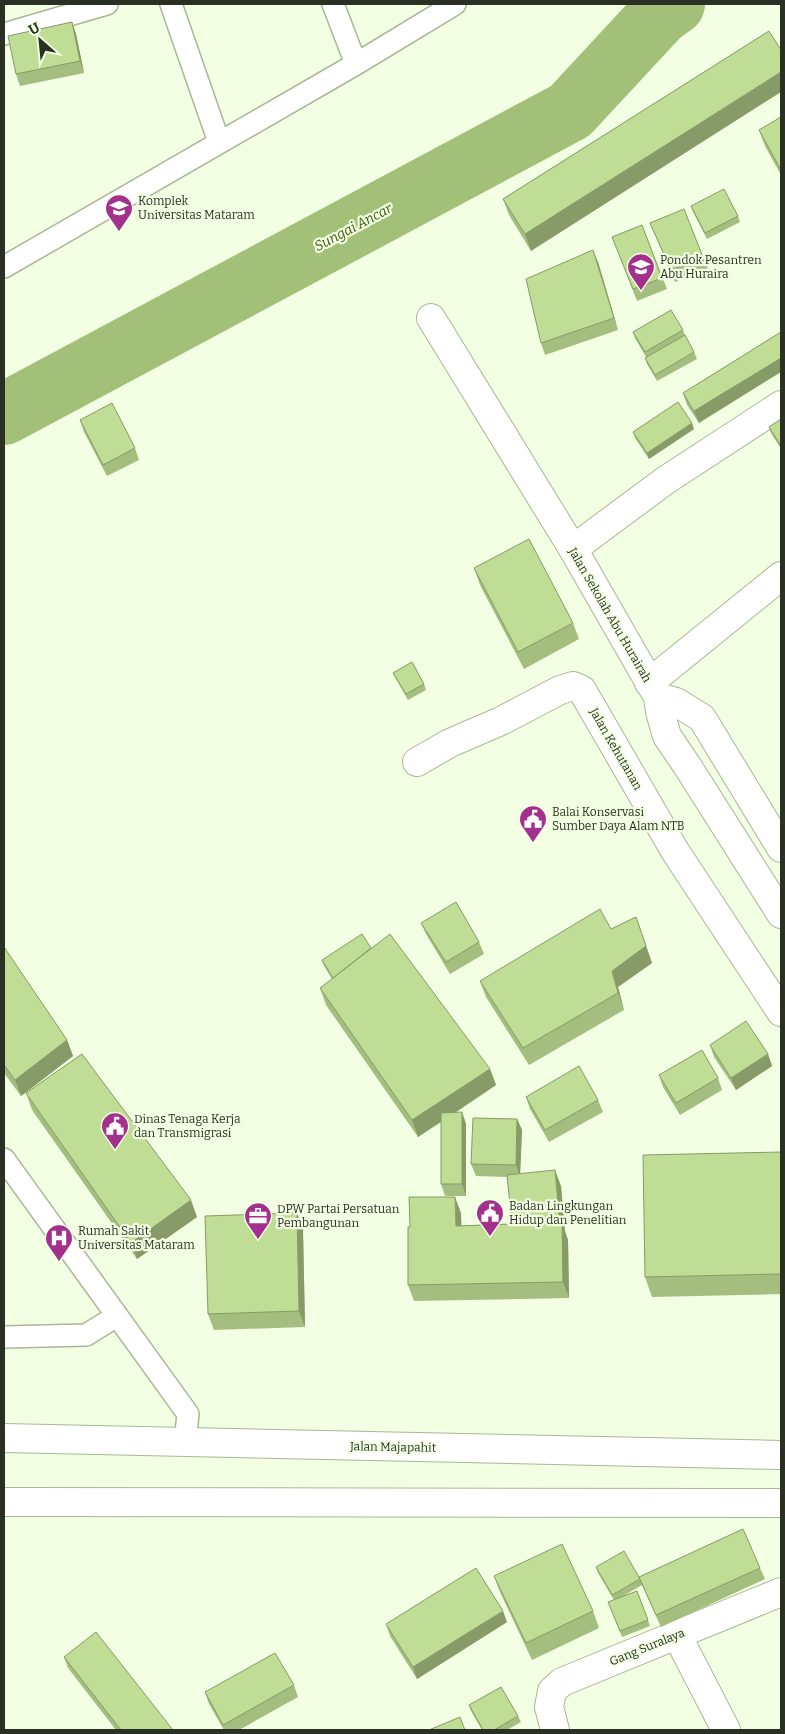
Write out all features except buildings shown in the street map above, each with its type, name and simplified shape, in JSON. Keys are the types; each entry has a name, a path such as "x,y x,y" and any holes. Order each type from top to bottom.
{"street":[{"name":"Jalan Sekolah Abu Hurairah","path":"431,318 573,549 654,690 667,736 781,914"},
{"path":"573,549 666,480 781,405"},
{"path":"781,576 654,690 702,718 781,848"},
{"name":"Jalan Kehutanan","path":"417,762 450,743 501,721 560,690 574,686 582,690 675,851 781,1012"},
{"name":"Jalan Majapahit","path":"4,1438 781,1455"},
{"path":"4,1502 781,1504"},
{"name":"Gang Suralaya","path":"555,1730 548,1707 552,1691 562,1682 781,1592"},
{"path":"676,1635 726,1730"}],"lane":[{"path":"4,34 107,4"},
{"path":"171,4 219,142"},
{"path":"333,4 356,64"},
{"path":"4,267 356,64 455,4"},
{"path":"4,1159 188,1414 185,1442"},
{"path":"4,1337 86,1335 116,1316"}],"waterway":[{"name":"Sungai Ancar","path":"4,414 570,111 660,14 674,4"}],"place":[{"name":"Komplek Universitas Mataram","path":"119,232"},
{"name":"Pondok Pesantren Abu Huraira","path":"641,291"},
{"name":"Balai Konservasi Sumber Daya Alam NTB","path":"533,843"},
{"name":"Dinas Tenaga Kerja dan Transmigrasi","path":"115,1150"},
{"name":"Badan Lingkungan Hidup dan Penelitian","path":"490,1237"},
{"name":"DPW Partai Persatuan Pembangunan","path":"258,1240"},
{"name":"Rumah Sakit Universitas Mataram","path":"59,1262"}]}
